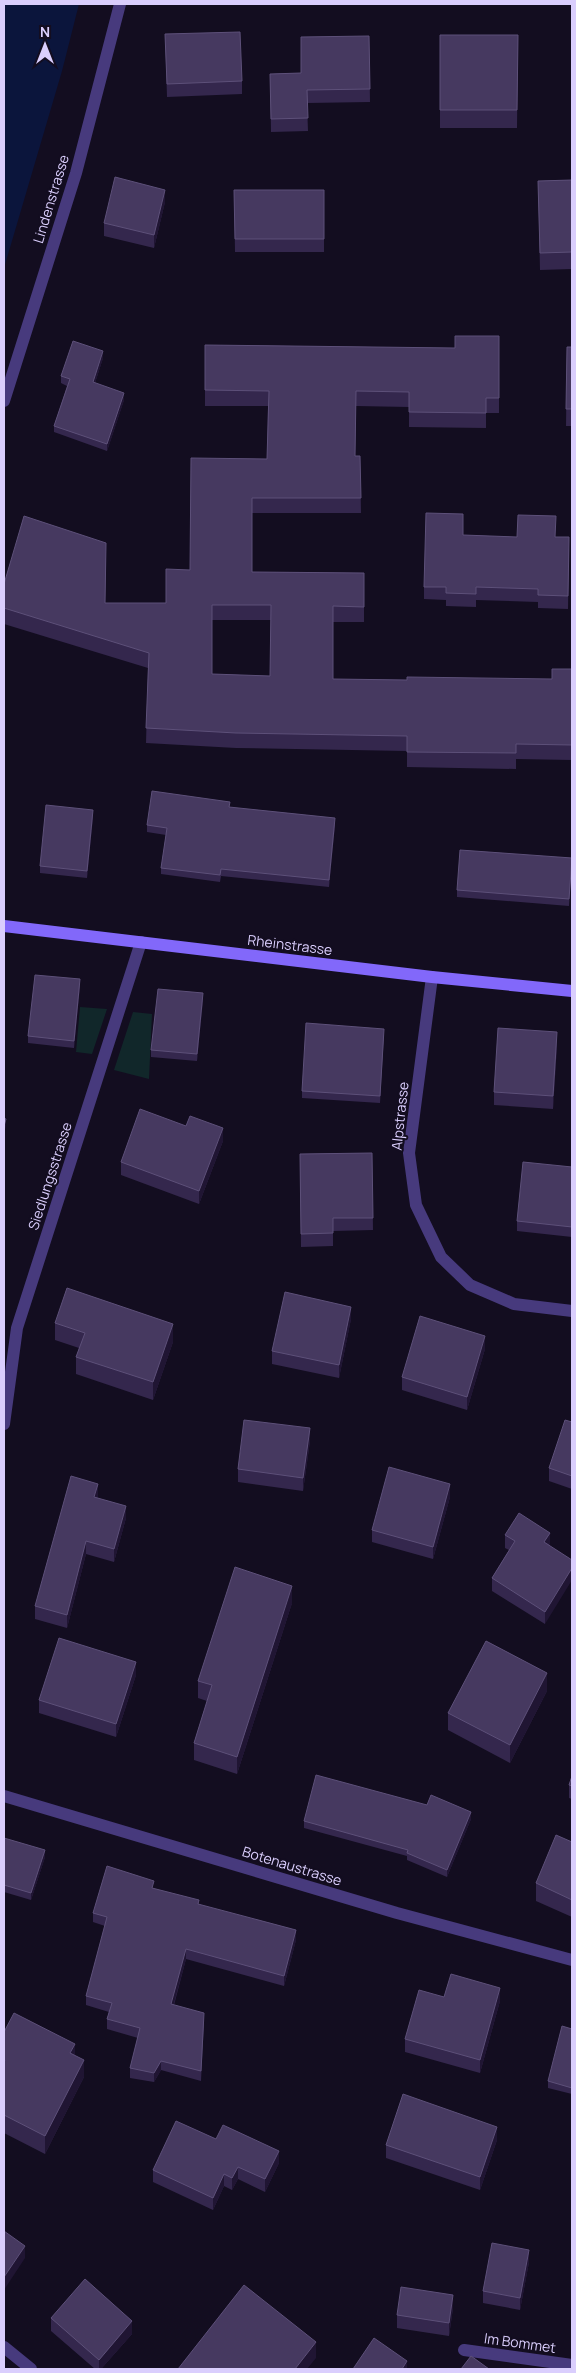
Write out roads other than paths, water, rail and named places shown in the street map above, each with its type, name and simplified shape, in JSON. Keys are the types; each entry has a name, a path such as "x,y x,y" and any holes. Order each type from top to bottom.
{"street":[{"name":"Lindenstrasse","path":"4,401 76,173 120,4"},
{"name":"Rheinstrasse","path":"4,926 432,977 572,991"},
{"name":"Siedlungsstrasse","path":"4,1424 17,1328 141,942"},
{"name":"Alpstrasse","path":"432,977 409,1153 416,1205 441,1257 470,1285 514,1304 572,1311"},
{"name":"Botenaustrasse","path":"4,1796 397,1913 572,1960"},
{"path":"4,2347 31,2369"},
{"name":"Im Bommet","path":"464,2350 572,2365"}],"water":[{"path":"4,4 79,4 62,71 4,268"}]}
